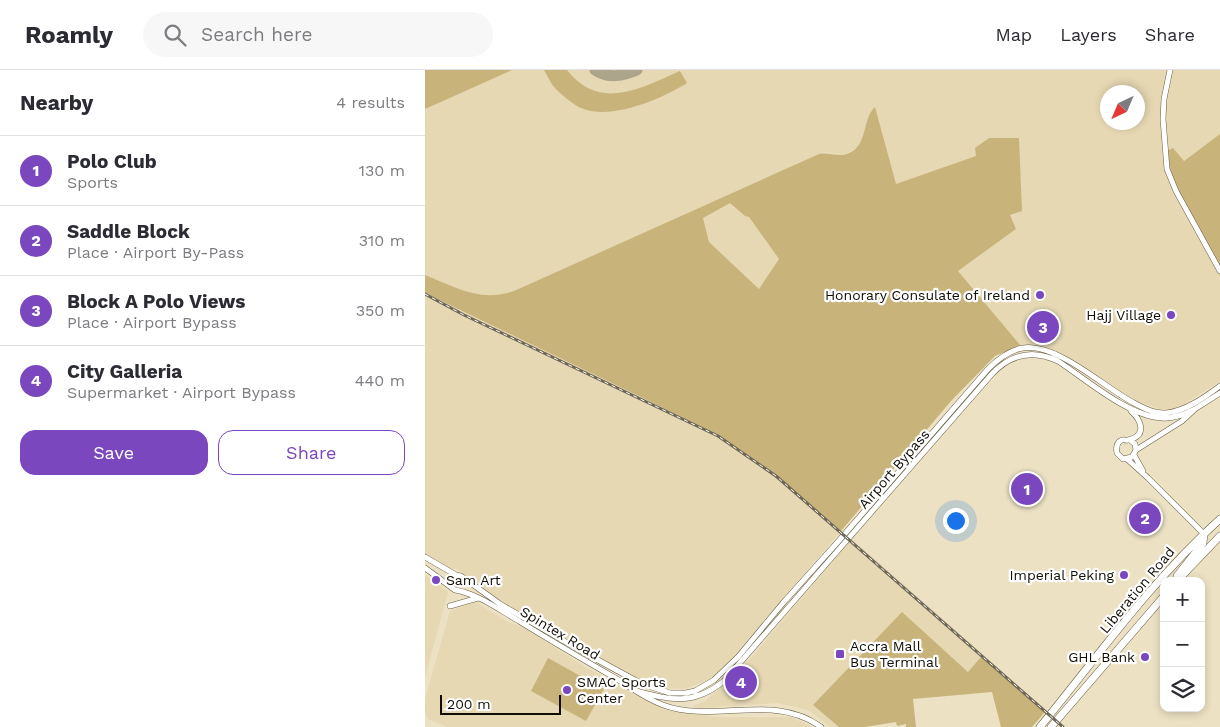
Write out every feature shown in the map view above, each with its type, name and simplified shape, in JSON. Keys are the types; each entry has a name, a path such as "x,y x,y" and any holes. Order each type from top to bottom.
{"highway":[{"name":"Liberation Road","path":"1040,727 1151,590 1220,519"},
{"path":"1178,577 1183,567 1202,545 1204,534"},
{"name":"Liberation Road","path":"1180,577 1220,536"},
{"name":"Liberation Road","path":"1051,727 1160,601"}],"main road":[{"path":"1170,70 1164,100 1163,119 1167,168 1176,191 1220,271"},
{"name":"Airport Bypass","path":"642,684 670,693 686,693 704,686 721,674 738,657 793,590 836,544 987,369 1007,354 1015,350 1031,348 1053,353 1129,400 1151,411 1171,412 1194,406"},
{"name":"Airport Bypass","path":"636,691 670,699 691,698 709,691 723,681 998,367 1011,358 1033,353 1048,356 1127,407 1142,414 1163,418 1179,416 1194,406"},
{"path":"1127,459 1182,421 1194,406 1220,386"},
{"path":"1194,406 1220,393"},
{"path":"1127,407 1137,416 1141,424 1139,432 1129,440 1121,441 1116,448 1119,456 1127,459 1148,478 1204,534"},
{"path":"1129,440 1135,444 1135,453 1148,478"},
{"name":"Spintex Road","path":"425,557 461,576 500,604 562,641 642,684"},
{"name":"Spintex Road","path":"425,568 455,590 479,598 663,705 679,710 709,712 782,710 800,715 821,727"},
{"path":"451,586 451,579 456,575"},
{"path":"461,591 465,586 465,580"},
{"path":"449,606 479,598"}],"shaded area":[{"path":"425,70 1220,70 1220,134 1183,161 1220,273 1220,381 1180,407 1162,410 1136,401 1079,364 1044,345 1020,345 958,271 1016,229 977,156 896,184 868,116 862,141 859,146 846,154 840,155 827,152 819,154 514,291 492,297 469,293 425,275"},
{"path":"425,70 512,70 425,109"},
{"path":"544,70 567,70 580,83 593,90 607,93 621,93 636,89 680,71 687,83 664,95 635,106 606,112 593,111 578,107 571,102 556,89"},
{"path":"875,107 896,184 976,156 975,148 989,138 1019,138 1022,211 1010,215 1016,229 958,271 1020,345 995,356 951,401 841,531 729,442 645,399 425,293 425,275 468,292 479,294 502,294 514,291 819,154 847,154 859,145 871,112","holes":["730,203 745,216 749,217 779,259 759,289 709,242 703,218"]},
{"path":"1220,134 1220,273 1181,198 1170,167 1167,151 1173,148 1184,161"},
{"path":"730,202 745,216 749,217 779,259 759,289 709,242 703,218"},
{"path":"425,293 645,399 729,442 841,531 726,665 707,681 684,689 659,688 642,682 514,610 455,568 452,570 425,554"},
{"path":"852,539 1046,710 1045,712 982,657 968,672 902,613 813,705 839,727 830,727 808,710 778,703 691,707 705,701 737,674"},
{"path":"425,575 448,592 425,678"},
{"path":"475,602 508,622 524,627 585,667 666,710 714,717 791,717 812,727 447,727 428,719 425,713 425,699 450,611"},
{"path":"902,612 968,672 981,657 1045,712 1032,727 1001,727 992,692 913,699 916,727 906,727 906,724 897,726 896,722 865,727 839,727 813,705"},
{"name":"SMAC Sports Center","path":"548,658 604,689 586,721 531,691"}],"taxiway":[{"path":"595,70 611,76 627,74 637,70"}],"railway":[{"path":"425,294 464,315 718,436 776,476 1063,727"}],"place":[{"name":"Honorary Consulate of Ireland","path":"1040,295"},
{"name":"Hajj Village","path":"1171,315"},
{"name":"Block A Polo Views","path":"1043,327"},
{"name":"Polo Club","path":"1027,489"},
{"name":"Saddle Block","path":"1145,518"},
{"name":"Imperial Peking","path":"1124,575"},
{"name":"Sam Art","path":"436,580"},
{"name":"Accra Mall Bus Terminal","path":"840,654"},
{"name":"GHL Bank","path":"1145,657"},
{"name":"City Galleria","path":"741,682"},
{"name":"SMAC Sports Center","path":"567,690"}]}
